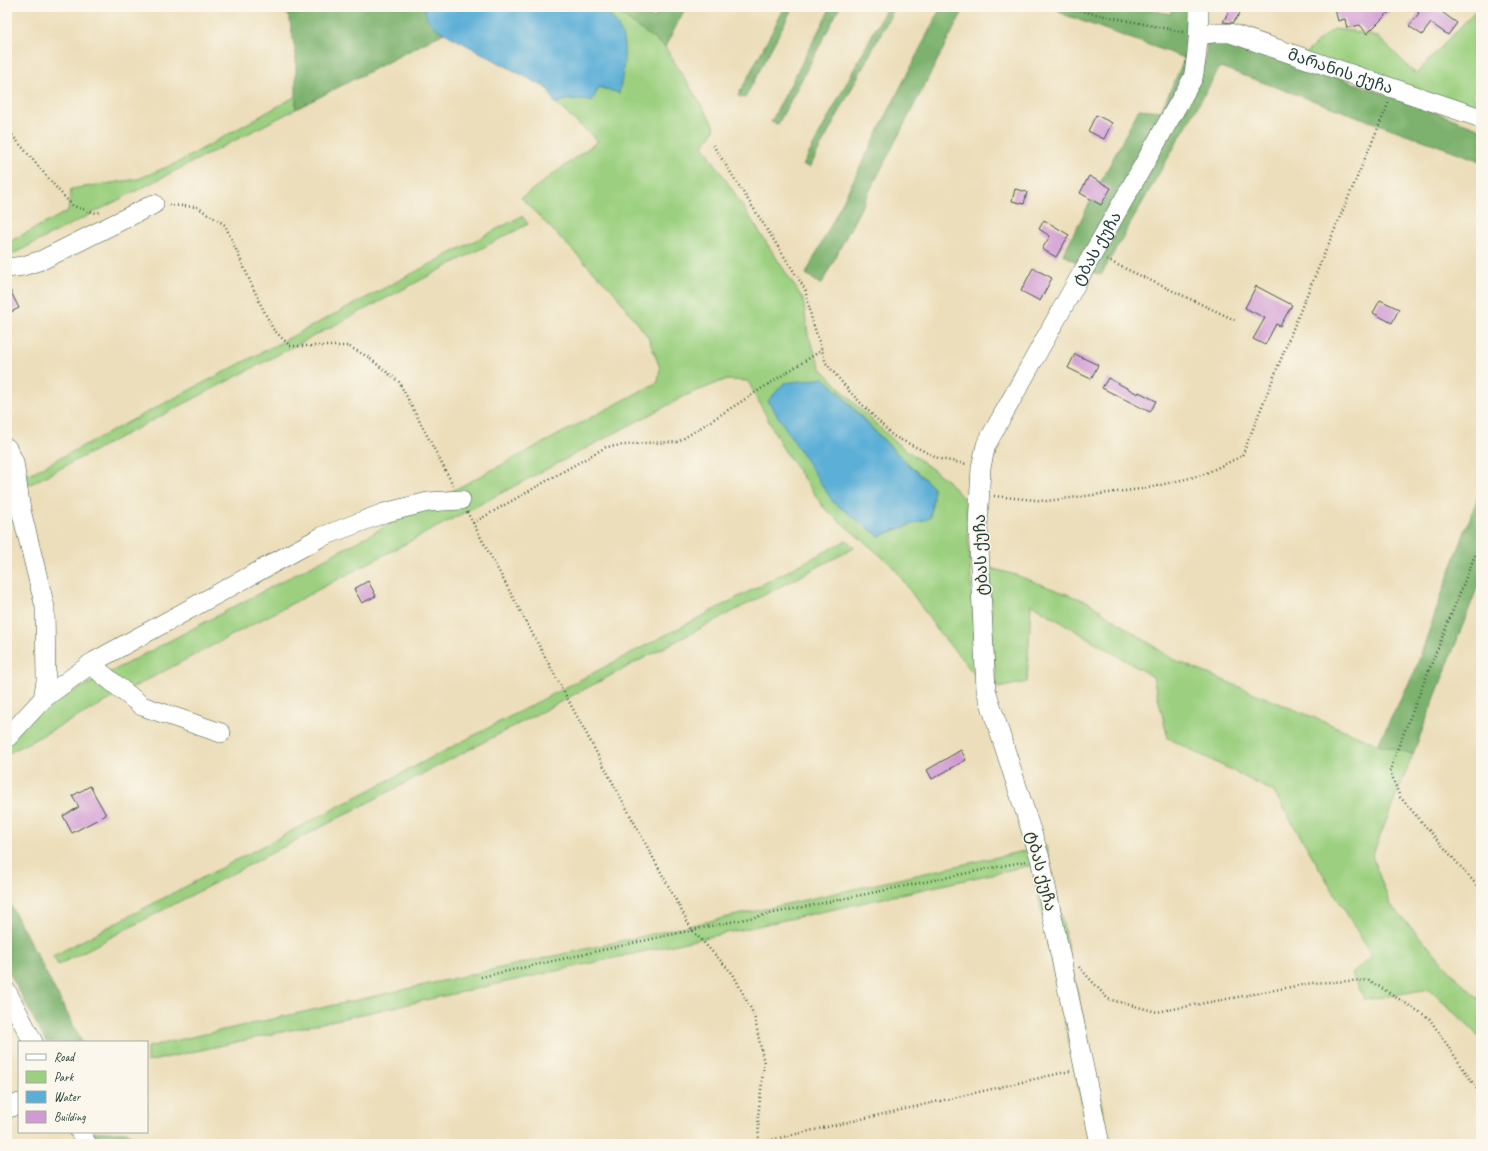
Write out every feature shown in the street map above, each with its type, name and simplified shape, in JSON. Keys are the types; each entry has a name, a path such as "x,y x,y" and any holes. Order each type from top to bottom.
{"street":[{"name":"ტბას ქუჩა","path":"1100,1144 1040,858 986,690 978,526 981,467 986,445 1193,78 1197,59 1199,7"},
{"name":"მარანის ქუჩა","path":"1199,35 1230,33 1481,118"},
{"path":"7,268 23,266 42,260 154,204"},
{"path":"7,448 14,462 21,510 45,607 46,681 42,699"},
{"path":"7,738 42,699 90,664 321,537 384,514 428,502 461,500"},
{"path":"90,664 142,706 221,733"},
{"path":"7,992 32,1041"},
{"path":"7,1109 18,1104"},
{"path":"81,1133 87,1144"}],"path":[{"path":"1068,7 1071,9 1199,35"},
{"path":"979,495 1046,501 1148,488 1202,476 1242,456 1303,304 1394,89"},
{"path":"7,129 73,206 96,213 102,212"},
{"path":"713,145 805,289 812,320 826,363 850,392 893,436 940,459 981,467"},
{"path":"154,204 197,207 224,225 273,329 290,346 348,346 368,357 400,382 473,523 692,930 733,974 754,1015 764,1063 758,1117 759,1143"},
{"path":"1093,253 1237,321"},
{"path":"473,523 606,447 644,443 678,442 822,350"},
{"path":"1481,540 1390,771 1400,797 1481,890"},
{"path":"481,977 692,930 1040,858"},
{"path":"1059,946 1108,999 1157,1012 1312,983 1369,980 1429,1018 1481,1095"},
{"path":"753,1144 1084,1068"}],"green space":[{"path":"281,7 424,7 431,22 436,28 444,33 296,109 296,55 289,16"},
{"path":"602,7 609,7 665,47 715,127 710,137 703,145 803,299 808,335 821,368 862,411 898,444 947,480 966,502 977,677 938,631 893,566 824,508 784,450 748,381 725,380 687,395 7,754 7,727 658,382 660,368 648,337 613,291 521,198 598,141 555,103 570,99 592,101 599,87 619,93 610,14","holes":["838,390 860,416 933,487 907,526 879,536 866,525"]},
{"path":"627,7 638,7 654,19 661,7 686,7 665,47 621,15"},
{"path":"785,7 793,7 745,98 738,96"},
{"path":"831,7 840,7 778,124 771,122"},
{"path":"887,7 895,7 810,167 803,165"},
{"path":"941,7 965,7 821,285 806,274"},
{"path":"1054,7 1137,7 1171,14 1171,7 1193,7 1190,59 1205,63 1207,42 1224,36 1481,129 1481,161 1220,67 1101,275 1090,271 1063,254 1139,109 1161,111 1185,58 1065,15"},
{"path":"1479,7 1481,7 1481,77 1473,97 1481,102 1481,114 1303,56 1324,36 1334,29 1352,31 1378,37 1416,74"},
{"path":"296,96 296,109 7,257 7,243 68,211 71,189 138,179 179,162"},
{"path":"522,216 528,224 25,487 20,479"},
{"path":"1481,489 1481,578 1413,754 1378,744 1415,671 1451,568"},
{"path":"847,540 854,548 58,965 53,956"},
{"path":"990,568 1016,575 1088,602 1174,660 1378,744 1413,754 1372,856 1390,904 1459,980 1481,1001 1481,1038 1429,989 1365,1000 1352,974 1372,956 1274,792 1168,738 1153,677 1031,604 1027,682 998,688 992,650"},
{"path":"1046,846 1110,1144 1090,1144 1032,865 148,1062 148,1047"},
{"path":"7,898 81,1041 45,1041 7,968"},
{"path":"94,1133 130,1133 135,1144 99,1144"}],"water":[{"path":"424,7 602,7 614,21 623,38 624,66 619,93 599,87 592,101 570,99 555,103 548,89 437,29 427,19"},
{"path":"824,378 838,391 876,433 933,487 930,518 879,536 833,502 768,401 784,383"}],"building":[{"path":"1231,7 1244,7 1233,23 1223,22"},
{"path":"1342,7 1394,7 1367,34 1360,25 1347,28 1345,19 1338,21 1335,9"},
{"path":"1412,7 1435,7 1457,23 1448,35 1431,23 1422,35 1409,26 1419,13"},
{"path":"1096,115 1112,123 1104,139 1088,131"},
{"path":"1089,176 1111,188 1101,205 1080,193"},
{"path":"1015,189 1027,192 1024,204 1012,201"},
{"path":"1044,220 1069,235 1056,257 1042,249 1050,236 1039,229"},
{"path":"1033,268 1052,278 1040,301 1021,291"},
{"path":"7,284 19,308 7,314"},
{"path":"1256,286 1292,305 1280,326 1276,324 1265,345 1253,339 1265,318 1245,308"},
{"path":"1380,300 1399,309 1392,323 1373,313"},
{"path":"1075,354 1098,365 1091,379 1068,368"},
{"path":"1108,378 1138,394 1139,392 1156,401 1150,412 1102,388"},
{"path":"368,581 376,596 362,603 354,589"},
{"path":"961,750 966,760 932,779 927,770"},
{"path":"90,786 106,815 72,833 63,816 79,807 72,796"}]}
